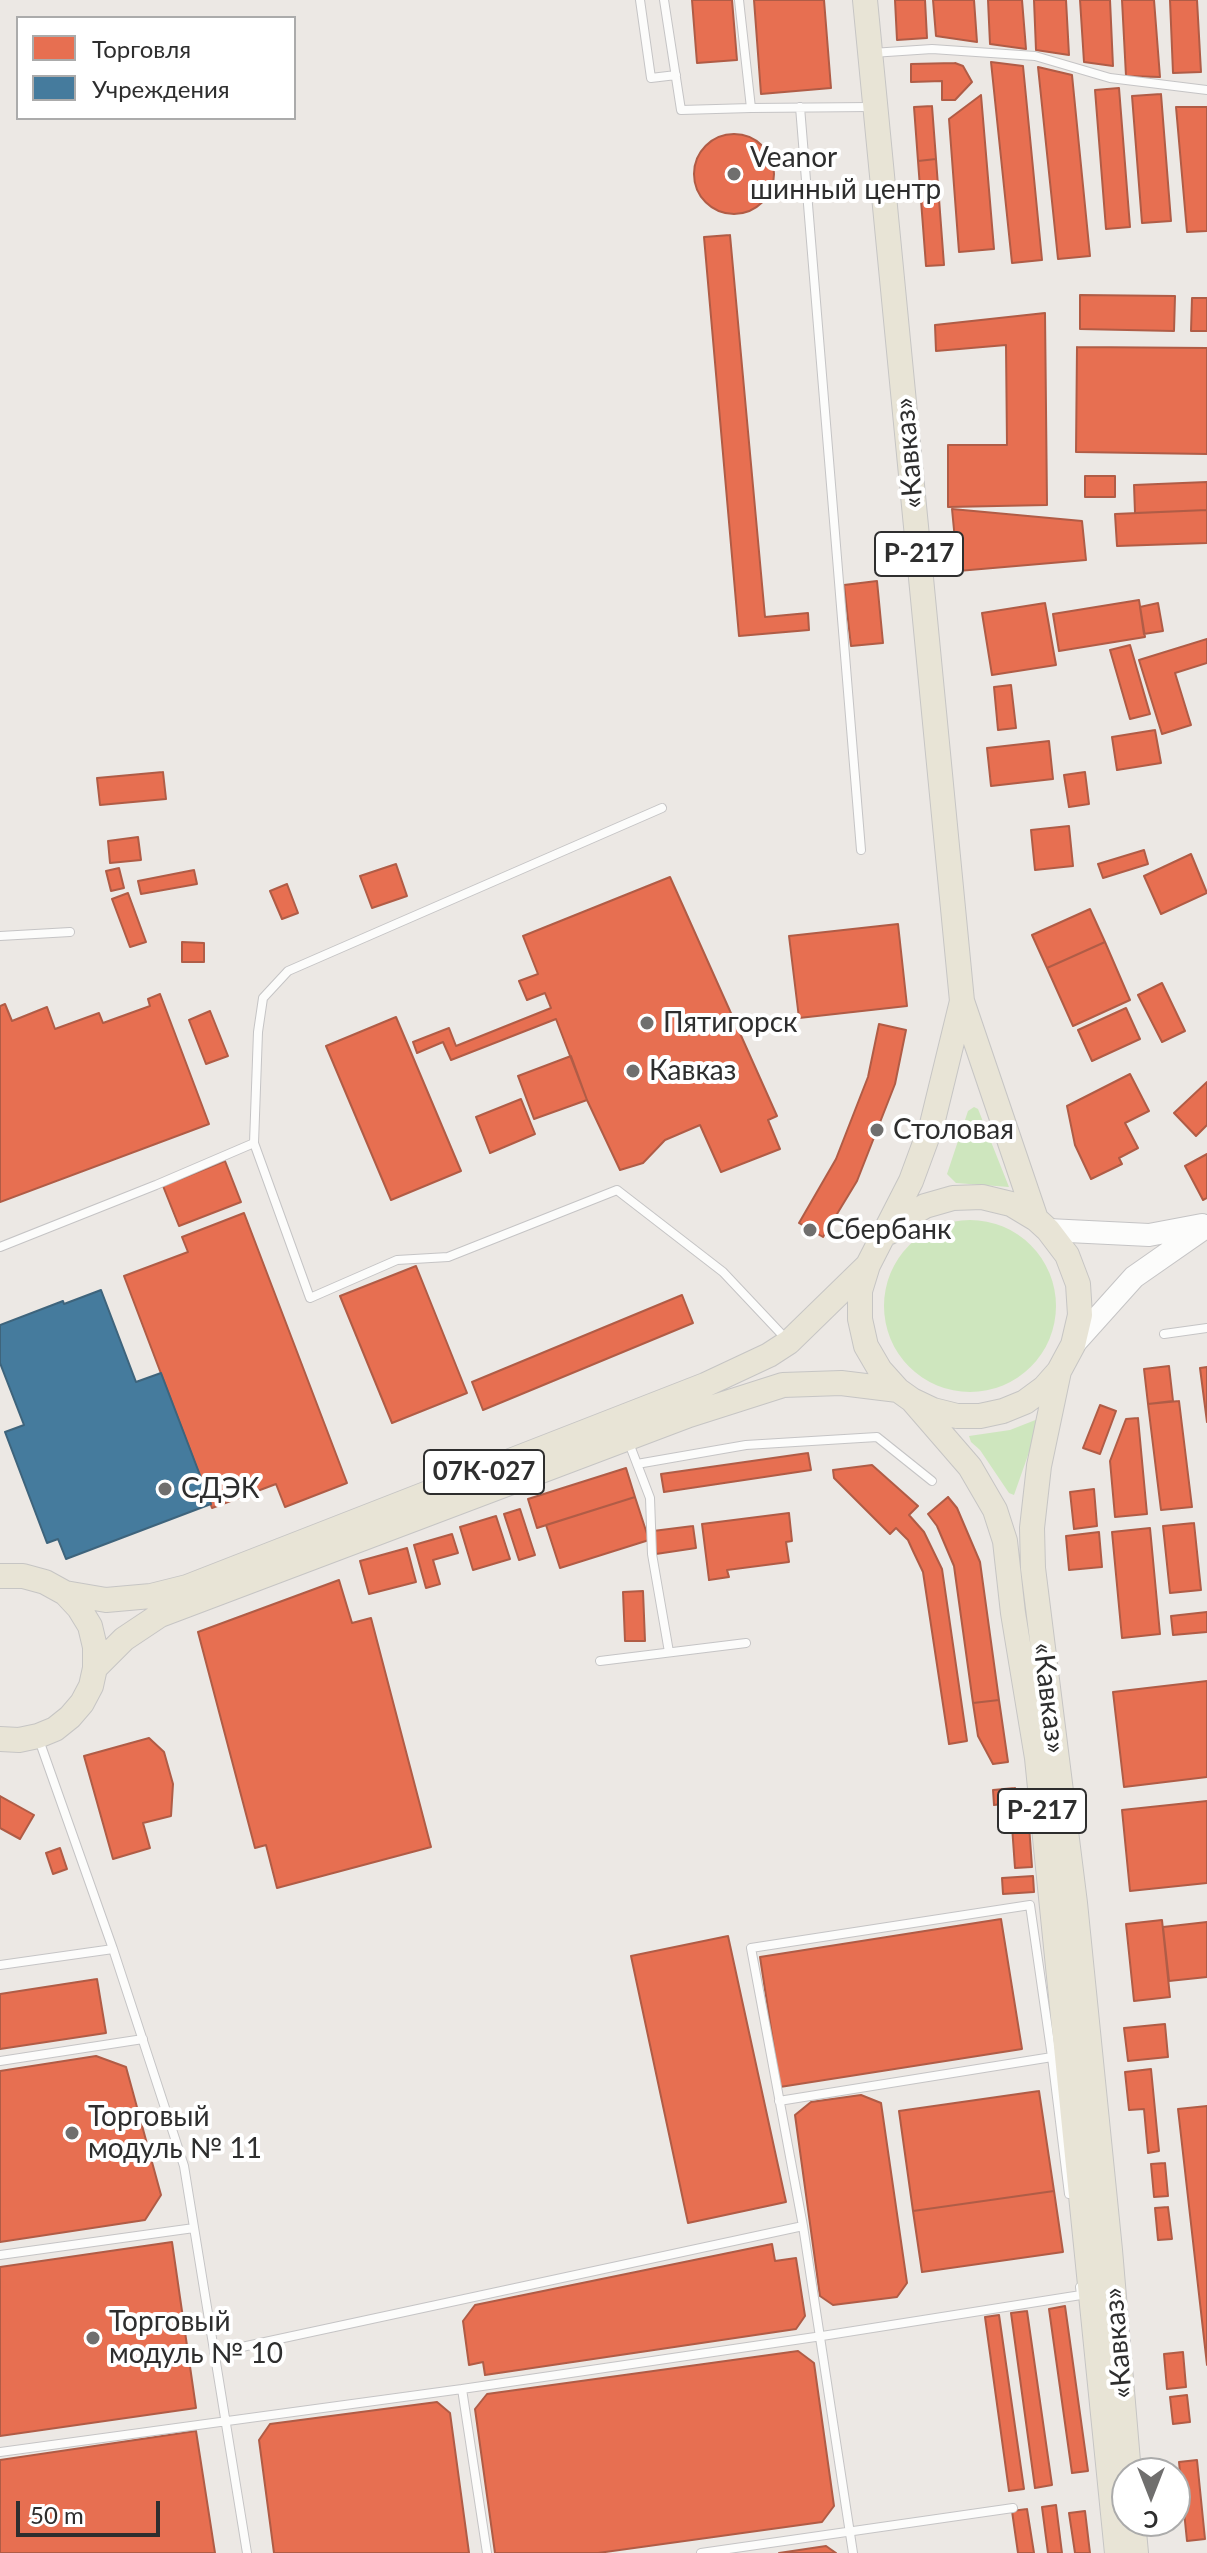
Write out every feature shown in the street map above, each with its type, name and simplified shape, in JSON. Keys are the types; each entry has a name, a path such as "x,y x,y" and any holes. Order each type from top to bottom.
{"main road":[{"name":"«Кавказ»","path":"865,0 962,1001 1042,1224 1067,1255 1078,1284 1080,1315 1073,1345 1059,1371 1039,1466 1032,1528 1033,1568 1075,1903 1128,2457"},
{"name":"«Кавказ»","path":"962,1001 932,1124 911,1181 868,1265 860,1291 860,1319 866,1346 880,1370 970,1467 995,1510 1005,1541 1013,1613 1037,1758 1117,2553"},
{"path":"880,1243 900,1221 925,1206 953,1198 982,1197 1011,1204 1042,1224 1149,1235 1207,1225"},
{"path":"1073,1345 1134,1277 1207,1225"},
{"name":"07К-027","path":"0,1576 23,1576 45,1582 65,1593 106,1600 151,1596 187,1587 705,1385 769,1355 789,1342 868,1265"},
{"path":"905,1395 933,1410 957,1416 980,1416 1025,1402 1044,1388 1059,1371"},
{"name":"07К-027","path":"0,1739 19,1740 55,1729 82,1703 91,1686 95,1668 124,1639 160,1615 627,1438 783,1385 841,1383 905,1395"},
{"path":"65,1593 90,1626 95,1647 95,1668"}],"lane":[{"path":"640,0 651,78 676,75"},
{"path":"664,0 681,110 876,107"},
{"path":"739,0 751,108"},
{"path":"872,53 932,49 1035,56 1110,78 1207,90"},
{"path":"800,107 861,850"},
{"path":"662,808 288,971 263,998 258,1032 254,1143 310,1298 397,1260 448,1257 617,1190 723,1272 789,1342"},
{"path":"0,936 70,932"},
{"path":"0,1247 254,1143"},
{"path":"1164,1334 1207,1328"},
{"path":"637,1464 746,1445 877,1437 932,1481"},
{"path":"627,1438 650,1498 652,1554 669,1652"},
{"path":"600,1661 746,1643"},
{"path":"38,1736 113,1949 184,2166 247,2553"},
{"path":"853,2553 822,2336 751,1948 1030,1905 1070,2200"},
{"path":"0,1965 113,1949"},
{"path":"0,2061 143,2039"},
{"path":"779,2101 1052,2057"},
{"path":"214,2353 803,2226"},
{"path":"0,2255 194,2228"},
{"path":"0,2452 462,2389 1081,2295 1077,2263"},
{"path":"462,2389 487,2553"},
{"path":"701,2553 1013,2508"}],"green space":[{"path":"974,1107 978,1109 1009,1187 956,1183 947,1174 968,1111"},
{"path":"970,1220 1003,1226 1031,1245 1050,1273 1056,1306 1050,1339 1031,1367 1003,1386 970,1392 937,1386 909,1367 890,1339 884,1306 890,1273 909,1245 937,1226"},
{"path":"1038,1419 1014,1495 1009,1493 969,1436 1010,1430"}],"building: Торговля":[{"path":"692,0 732,0 737,60 697,63"},
{"path":"754,0 824,0 831,88 761,94"},
{"path":"895,0 925,0 927,38 897,40"},
{"path":"933,0 974,0 977,42 936,36"},
{"path":"988,0 1022,0 1026,49 990,44"},
{"path":"1034,0 1066,0 1069,55 1036,50"},
{"path":"1080,0 1110,0 1113,66 1084,62"},
{"path":"1122,0 1154,0 1160,77 1126,76"},
{"path":"1170,0 1197,0 1201,72 1173,73"},
{"path":"991,62 1023,66 1042,260 1012,263"},
{"path":"955,63 963,66 972,82 955,100 942,100 942,81 911,82 911,64"},
{"path":"1038,67 1072,75 1090,256 1058,259"},
{"path":"1119,88 1130,227 1106,229 1095,90"},
{"path":"1161,94 1171,221 1142,223 1132,96"},
{"path":"981,95 994,249 959,252 949,119"},
{"path":"932,106 936,159 918,161 914,107"},
{"path":"1176,107 1207,107 1207,231 1187,232"},
{"name":"Veanor шинный центр","path":"734,134 749,137 762,146 771,159 774,174 771,189 762,202 749,211 734,214 719,211 706,202 697,189 694,174 697,159 706,146 719,137"},
{"path":"936,159 944,265 926,266 918,161"},
{"path":"730,235 765,617 808,613 809,630 739,636 704,237"},
{"path":"1080,295 1175,296 1174,331 1080,329"},
{"path":"1192,298 1207,298 1207,331 1191,331"},
{"path":"1045,313 1047,505 948,507 948,445 1007,445 1006,345 936,351 935,325"},
{"path":"1077,347 1207,348 1207,454 1076,452"},
{"path":"1085,476 1115,476 1115,497 1085,497"},
{"path":"1207,482 1207,510 1135,513 1134,485"},
{"path":"952,509 1082,521 1086,560 958,571"},
{"path":"1207,510 1207,543 1117,546 1115,514"},
{"path":"877,581 883,643 851,646 844,585"},
{"path":"1139,600 1145,637 1059,651 1053,614"},
{"path":"1045,603 1056,665 992,675 982,613"},
{"path":"1158,603 1163,631 1144,634 1140,607"},
{"path":"1207,639 1207,663 1175,673 1191,725 1162,734 1139,660"},
{"path":"1130,645 1150,714 1130,719 1110,650"},
{"path":"1011,685 1016,728 998,730 994,687"},
{"path":"1155,730 1161,763 1117,770 1112,737"},
{"path":"1049,741 1053,779 991,786 987,748"},
{"path":"163,772 166,799 100,805 97,778"},
{"path":"1085,772 1089,804 1069,807 1064,775"},
{"path":"1069,826 1073,866 1035,870 1031,830"},
{"path":"138,837 141,860 110,863 108,841"},
{"path":"1144,850 1148,864 1103,878 1098,864"},
{"path":"1191,854 1207,893 1161,914 1144,876"},
{"path":"396,864 407,896 372,908 360,876"},
{"path":"119,868 124,888 111,891 106,871"},
{"path":"194,870 197,884 141,894 138,881"},
{"name":"Пятигорск","path":"670,877 777,1116 768,1120 780,1149 721,1172 700,1125 665,1140 643,1163 620,1170 587,1100 556,1019 451,1060 443,1042 417,1053 413,1042 449,1028 456,1046 551,1008 545,993 527,1000 519,981 538,974 523,936"},
{"path":"287,884 298,913 282,919 270,891"},
{"path":"128,893 146,942 130,947 112,899"},
{"path":"1090,909 1105,942 1047,968 1032,935"},
{"path":"898,924 907,1006 799,1018 789,936"},
{"path":"182,942 204,943 204,962 182,962"},
{"path":"1105,942 1130,1000 1073,1026 1047,968"},
{"path":"1162,983 1185,1031 1162,1042 1138,995"},
{"path":"160,994 209,1124 0,1202 0,1006 5,1004 12,1021 47,1007 55,1029 99,1013 103,1023 150,1006 148,999"},
{"path":"1126,1008 1140,1039 1092,1061 1078,1030"},
{"path":"210,1011 228,1056 206,1064 189,1020"},
{"path":"396,1017 461,1171 391,1200 326,1046"},
{"path":"879,1024 906,1030 895,1084 857,1181 823,1237 799,1223 836,1159 868,1077"},
{"path":"571,1056 587,1100 534,1119 518,1076"},
{"path":"1130,1074 1149,1111 1125,1123 1138,1148 1119,1158 1122,1164 1091,1179 1075,1145 1067,1106"},
{"path":"1207,1082 1207,1125 1196,1136 1174,1113"},
{"path":"521,1099 535,1134 490,1153 476,1117"},
{"path":"1207,1154 1207,1198 1203,1200 1185,1166"},
{"path":"225,1161 241,1202 179,1226 163,1186"},
{"path":"244,1213 347,1483 285,1507 276,1484 212,1508 124,1276 188,1252 182,1237"},
{"path":"416,1266 467,1393 392,1423 340,1296"},
{"path":"682,1295 693,1323 483,1410 472,1382"},
{"path":"1169,1366 1173,1401 1148,1404 1144,1369"},
{"path":"1207,1367 1207,1422 1200,1368"},
{"path":"1179,1401 1192,1507 1161,1510 1148,1404"},
{"path":"1100,1405 1116,1411 1100,1454 1083,1448"},
{"path":"1138,1418 1147,1514 1115,1517 1110,1461 1126,1419"},
{"path":"808,1453 811,1470 664,1492 661,1474"},
{"path":"872,1465 918,1506 909,1515 924,1532 942,1569 967,1741 949,1744 923,1572 908,1540 896,1528 890,1534 834,1478 833,1470"},
{"path":"626,1468 635,1497 537,1528 528,1499"},
{"path":"1094,1489 1097,1526 1074,1529 1070,1492"},
{"path":"635,1497 649,1540 560,1568 546,1525"},
{"path":"948,1497 957,1508 980,1562 999,1700 973,1703 954,1566 937,1526 928,1514"},
{"path":"520,1509 535,1555 519,1560 504,1514"},
{"path":"789,1513 792,1541 786,1542 789,1562 727,1570 729,1577 709,1580 702,1524"},
{"path":"496,1516 510,1559 473,1570 460,1527"},
{"path":"1194,1523 1201,1590 1170,1593 1163,1526"},
{"path":"693,1526 696,1548 656,1554 653,1531"},
{"path":"1150,1528 1160,1634 1122,1638 1112,1532"},
{"path":"1099,1532 1102,1567 1069,1570 1066,1536"},
{"path":"452,1534 458,1553 433,1560 440,1584 426,1588 414,1545"},
{"path":"407,1548 416,1582 369,1594 360,1561"},
{"path":"339,1580 352,1623 371,1618 431,1847 277,1888 266,1845 255,1848 198,1632"},
{"path":"643,1591 645,1641 625,1641 623,1592"},
{"path":"1207,1612 1207,1632 1173,1635 1171,1616"},
{"path":"1207,1681 1207,1777 1124,1787 1113,1692"},
{"path":"999,1700 1008,1762 993,1764 978,1736 973,1703"},
{"path":"149,1738 164,1752 173,1784 171,1816 143,1823 150,1848 113,1859 84,1756"},
{"path":"1015,1788 1017,1802 994,1805 993,1790"},
{"path":"0,1796 34,1815 20,1839 0,1828"},
{"path":"1207,1801 1207,1883 1130,1891 1122,1810"},
{"path":"1029,1825 1032,1867 1015,1868 1012,1826"},
{"path":"60,1848 67,1869 53,1874 46,1853"},
{"path":"1033,1876 1034,1892 1003,1894 1002,1878"},
{"path":"1001,1919 1022,2049 780,2087 760,1957"},
{"path":"1162,1920 1170,1997 1134,2001 1126,1924"},
{"path":"1207,1922 1207,1977 1169,1981 1163,1927"},
{"path":"728,1936 786,2202 688,2223 631,1956"},
{"path":"97,1979 106,2033 0,2049 0,1994"},
{"path":"1165,2024 1168,2057 1128,2061 1124,2028"},
{"name":"Торговый модуль № 11","path":"96,2056 126,2067 161,2195 145,2220 0,2242 0,2071"},
{"path":"1151,2069 1159,2151 1148,2153 1144,2109 1129,2110 1125,2072"},
{"path":"1039,2091 1054,2191 913,2211 899,2111"},
{"path":"861,2095 881,2103 907,2283 897,2297 833,2305 820,2296 795,2115 811,2102"},
{"path":"1207,2106 1207,2365 1178,2109"},
{"path":"1165,2163 1168,2196 1154,2197 1151,2164"},
{"path":"1054,2191 1063,2252 922,2272 913,2211"},
{"path":"1168,2207 1172,2239 1158,2240 1155,2208"},
{"name":"Торговый модуль № 10","path":"172,2242 196,2408 0,2436 0,2267"},
{"path":"772,2244 775,2261 796,2258 805,2316 796,2329 485,2375 483,2362 469,2365 463,2321 475,2305"},
{"path":"1065,2306 1088,2471 1072,2473 1049,2309"},
{"path":"1027,2311 1052,2485 1035,2488 1011,2313"},
{"path":"999,2315 1024,2489 1009,2491 985,2317"},
{"path":"798,2351 814,2363 834,2506 822,2522 598,2553 495,2553 475,2409 487,2394"},
{"path":"1183,2352 1186,2387 1167,2389 1164,2354"},
{"path":"1187,2395 1190,2422 1173,2424 1170,2397"},
{"path":"437,2402 450,2413 469,2553 274,2553 259,2440 270,2424"},
{"path":"196,2431 215,2553 0,2553 0,2460"},
{"path":"1197,2460 1205,2539 1187,2541 1187,2537 1191,2537 1191,2461"},
{"path":"1056,2505 1062,2553 1048,2553 1042,2507"},
{"path":"1027,2509 1034,2553 1018,2553 1012,2511"},
{"path":"1085,2511 1090,2553 1075,2553 1069,2513"},
{"path":"826,2546 836,2553 779,2553"}],"building: Учреждения":[{"path":"101,1290 136,1382 161,1373 211,1504 66,1559 58,1539 47,1543 5,1432 24,1425 0,1363 0,1325"}],"place":[{"name":"Veanor шинный центр","path":"734,174"},
{"name":"Пятигорск","path":"647,1023"},
{"name":"Кавказ","path":"633,1071"},
{"name":"Столовая","path":"877,1130"},
{"name":"Сбербанк","path":"810,1230"},
{"name":"СДЭК","path":"165,1489"},
{"name":"Торговый модуль № 11","path":"72,2133"},
{"name":"Торговый модуль № 10","path":"93,2338"}]}
